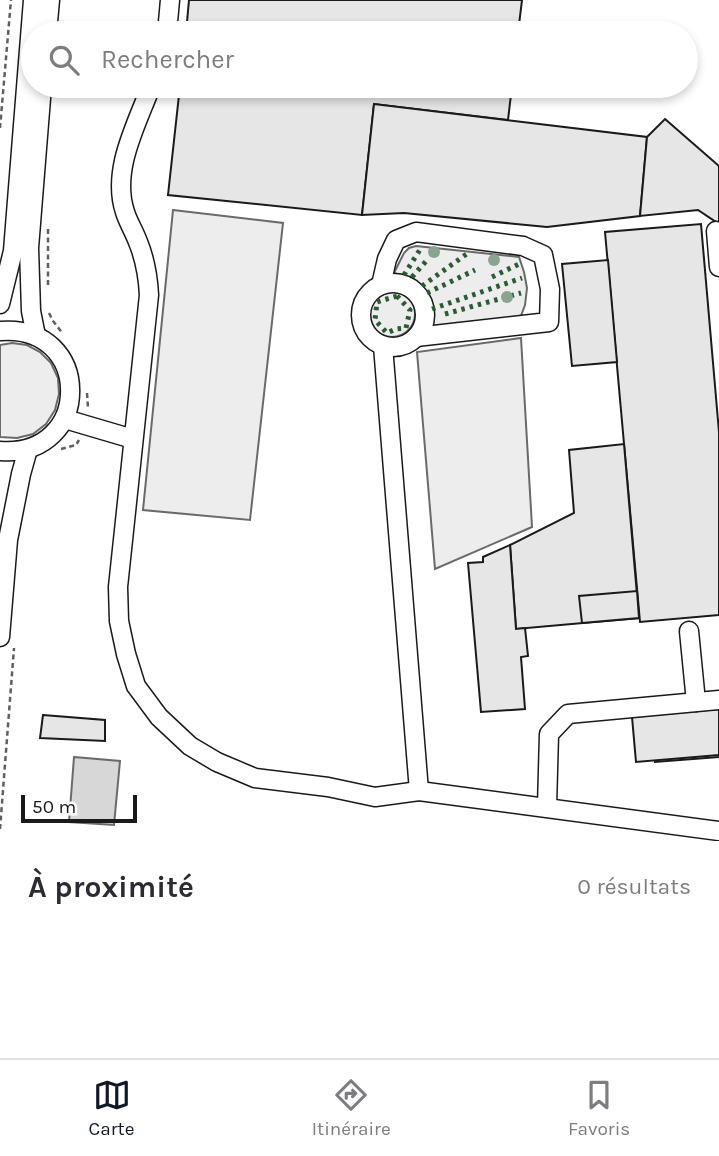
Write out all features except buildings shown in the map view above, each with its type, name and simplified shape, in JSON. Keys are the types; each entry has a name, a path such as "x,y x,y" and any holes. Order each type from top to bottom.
{"street":[{"path":"31,21 33,0"},
{"path":"48,21 50,0"},
{"path":"168,21 170,0"},
{"path":"0,304 13,251 25,98"},
{"path":"36,336 31,311 29,247 41,98"},
{"path":"147,98 128,149 121,179 124,211 138,242 148,276 149,295 118,587 119,621 136,686 159,718 190,747 255,778 328,787 375,797 419,791 719,831"},
{"path":"716,230 719,267"},
{"path":"381,285 387,259 396,240 416,232 523,246 543,256 550,289 549,322 415,337"},
{"path":"391,283 412,289 424,307 425,318 415,337 401,346 383,346 374,341 366,333 360,313 369,293 381,285 391,283"},
{"path":"0,331 24,331 50,345 61,356 71,387 70,404 65,419 43,443 14,452 0,450"},
{"path":"383,346 419,791"},
{"path":"65,419 133,439"},
{"path":"0,637 8,540 28,449"},
{"path":"689,631 696,702"},
{"path":"547,807 549,734 568,713 719,700"}],"path":[{"path":"0,128 11,0"}],"shaded area":[{"path":"173,210 283,223 250,520 143,510"},
{"path":"416,246 519,257 527,288 519,321 429,330 432,310 426,292 413,279 394,273 404,253"},
{"path":"392,291 408,298 415,314 408,330 392,337 376,330 369,314 376,298"},
{"path":"521,338 532,527 435,569 417,352"},
{"path":"0,345 27,345 40,352 51,363 58,378 59,394 55,410 46,424 33,434 17,438 0,437"},
{"path":"74,757 120,761 114,825 69,822"}],"hedge":[{"path":"404,275 421,248"},
{"path":"422,286 468,253"},
{"path":"412,277 428,259"},
{"path":"492,277 519,264"},
{"path":"427,293 475,270"},
{"path":"432,309 522,278"},
{"path":"445,314 521,293"},
{"path":"397,296 410,310 406,328 387,333 375,320 377,302 397,296"}]}
